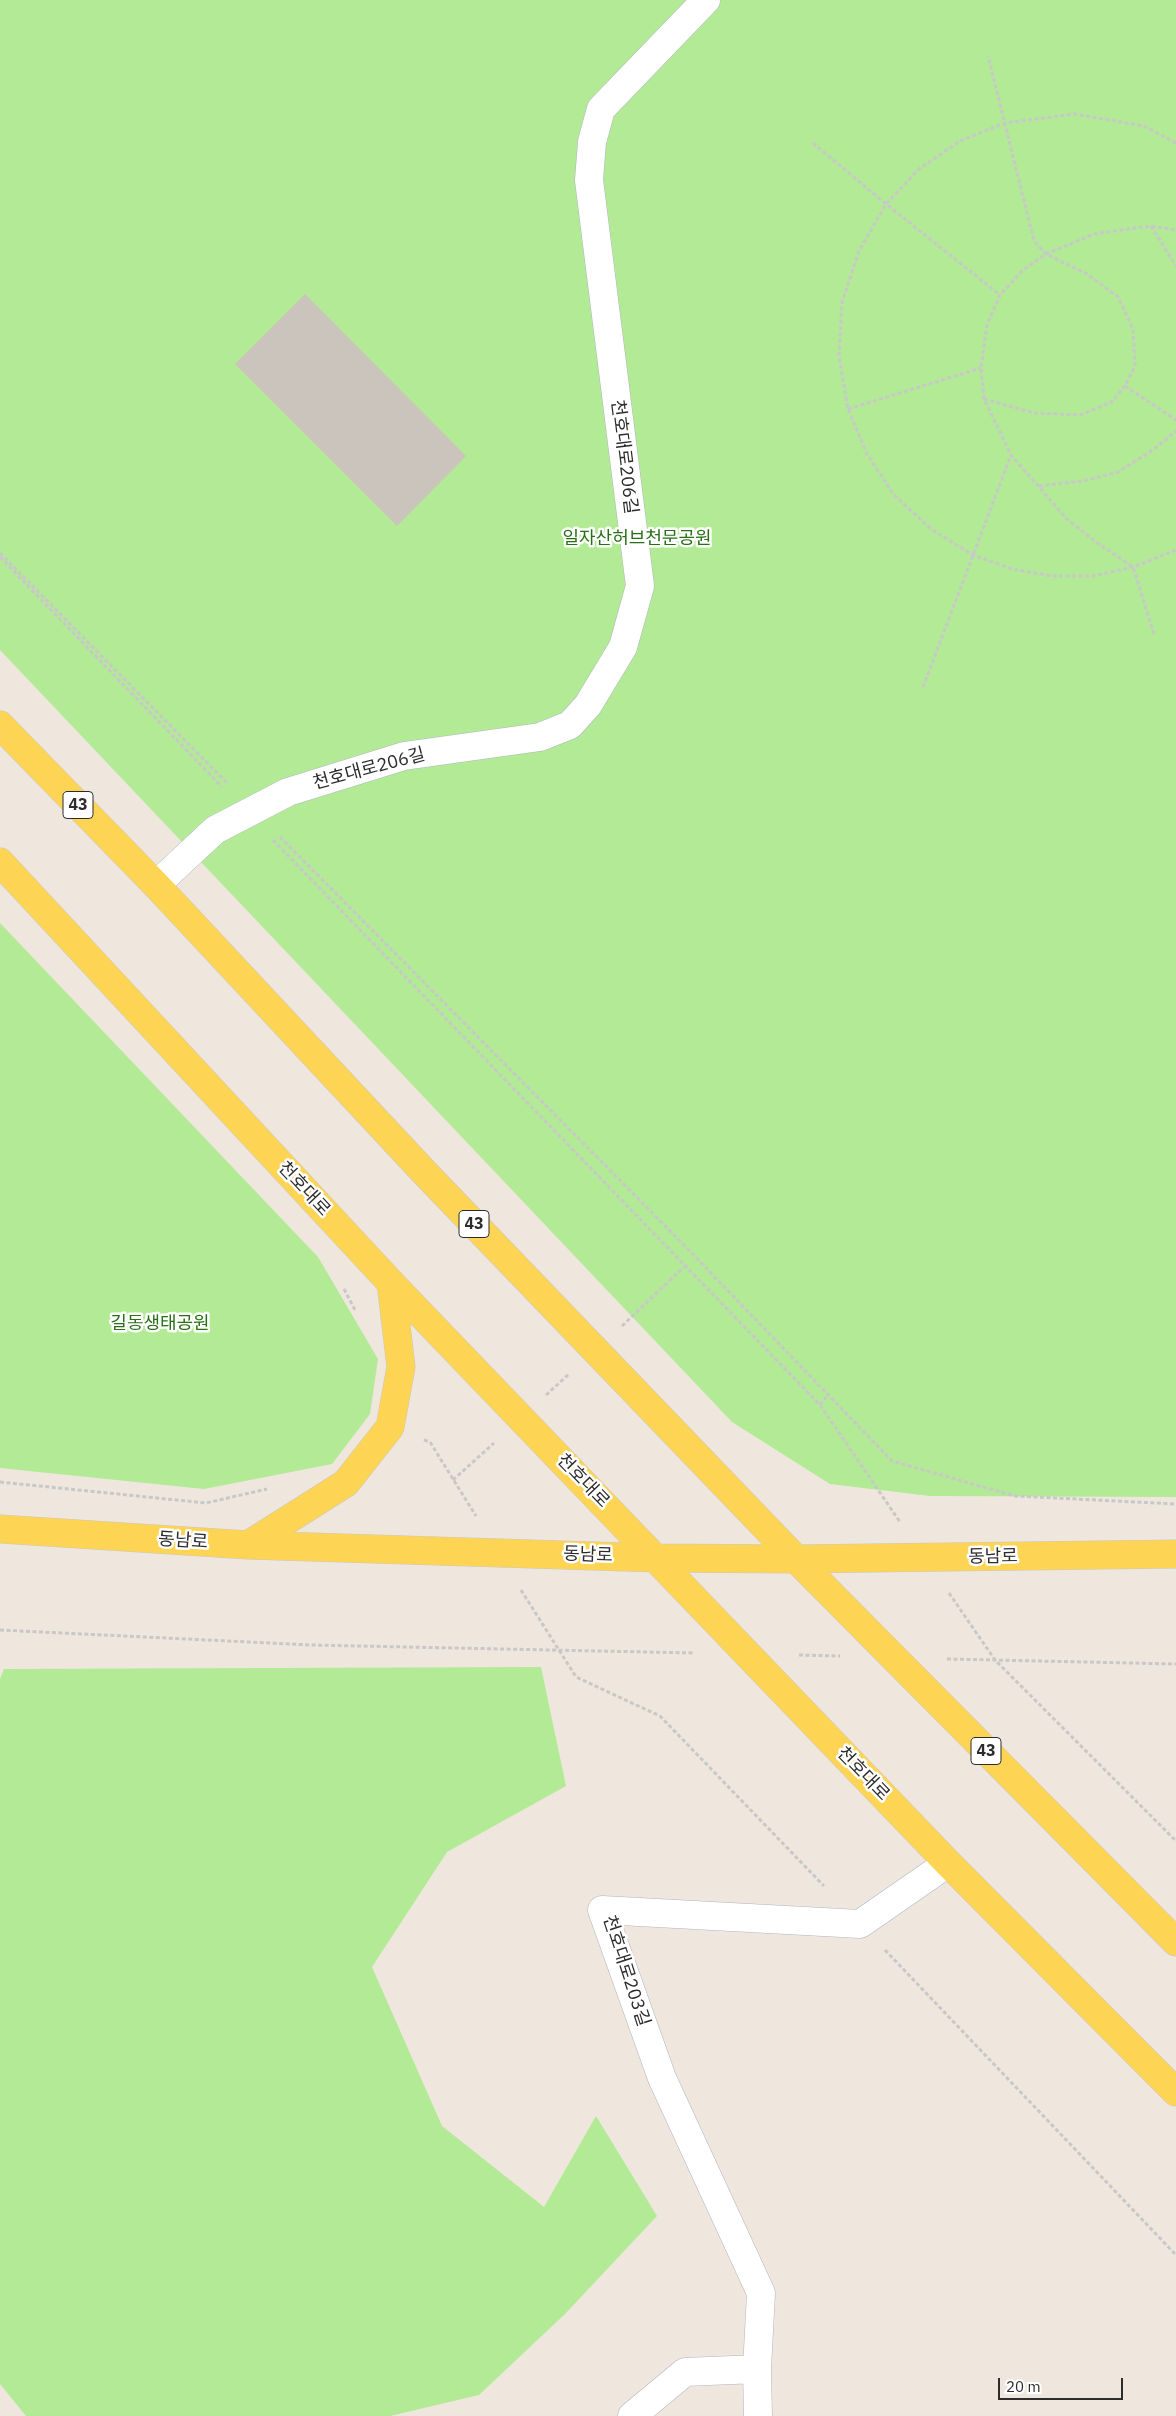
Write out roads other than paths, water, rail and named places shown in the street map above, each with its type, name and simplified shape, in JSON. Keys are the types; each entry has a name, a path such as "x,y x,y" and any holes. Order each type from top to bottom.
{"main road":[{"name":"43","path":"0,726 156,886 425,1173 796,1559 1176,1942"},
{"name":"천호대로","path":"0,862 391,1283 948,1863 1176,2092"},
{"path":"248,1545 346,1483 390,1427 401,1367 391,1283"},
{"name":"동남로","path":"0,1529 248,1545 657,1558 796,1559 1176,1554"}],"street":[{"name":"천호대로206길","path":"156,886 215,830 288,792 404,756 540,737 570,725 588,705 624,647 640,586 590,180 592,142 601,109 706,0"},
{"name":"천호대로203길","path":"758,2416 756,2369 761,2293 662,2078 602,1910 860,1924 948,1863"},
{"path":"632,2416 685,2372 756,2369"}],"park label":[{"name":"일자산허브천문공원","path":"637,539"},
{"name":"길동생태공원","path":"160,1324"}]}
